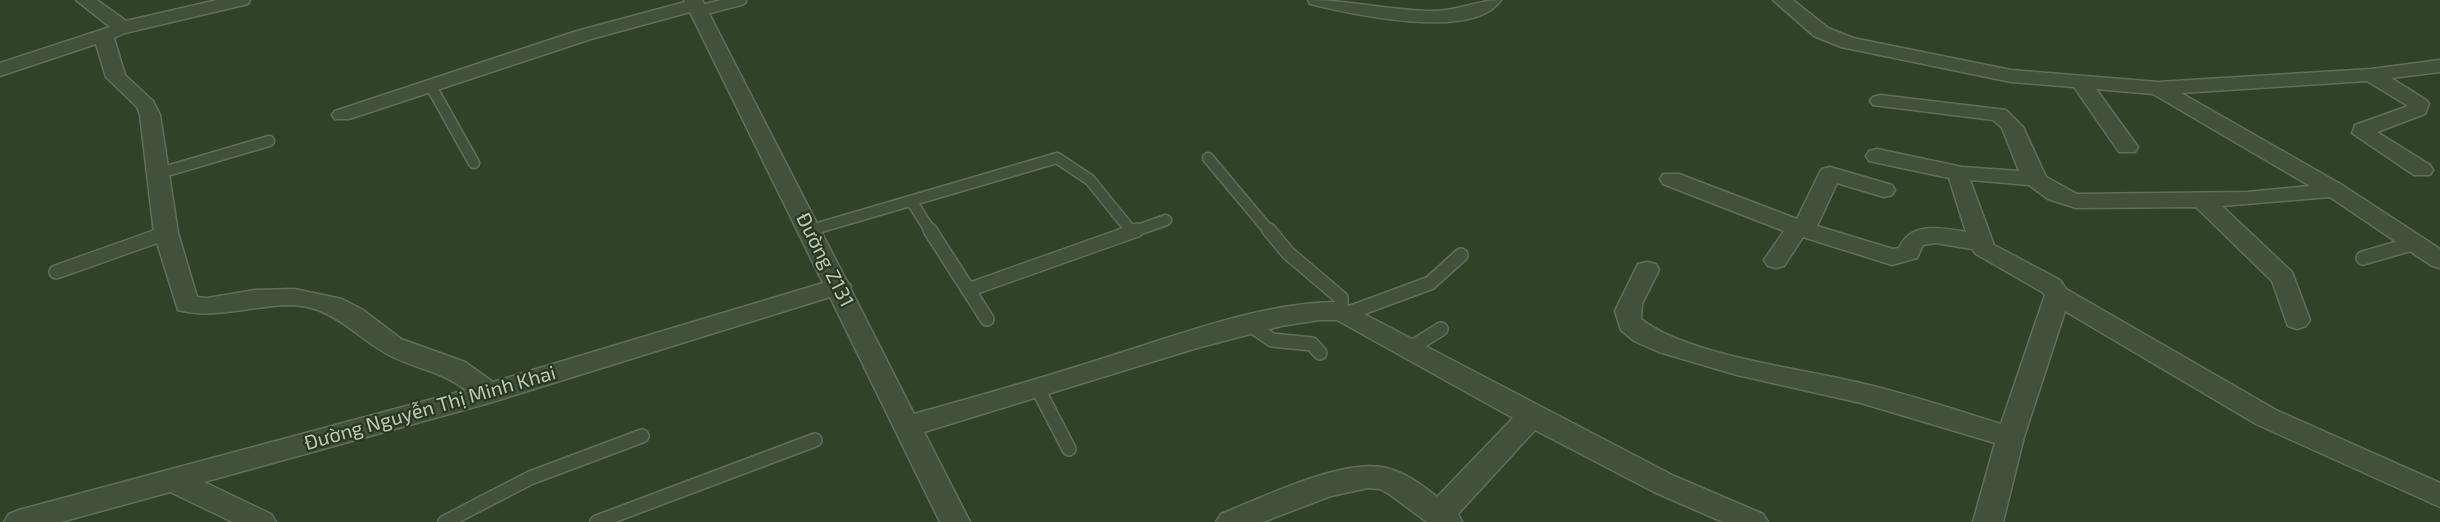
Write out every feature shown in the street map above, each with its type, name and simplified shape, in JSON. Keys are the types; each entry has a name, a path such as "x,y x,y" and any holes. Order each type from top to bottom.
{"street":[{"path":"85,0 113,32 116,76 146,105 150,115 160,173 166,233 188,304 207,307 255,298 294,297 333,305 354,316 392,345 408,353 456,369 489,393"},
{"path":"0,70 113,32 242,0"},
{"path":"1317,0 1369,13 1422,16 1476,11 1487,6 1492,0"},
{"path":"1782,0 1821,32 1837,40 2001,75 2158,88 2372,75 2440,66"},
{"path":"342,116 432,88 584,35 695,5"},
{"name":"Đường Z131","path":"695,5 811,230 955,522"},
{"path":"2372,75 2419,104 2418,110 2363,130 2362,133 2422,170"},
{"path":"2080,81 2127,147"},
{"path":"2158,88 2334,190 2440,260"},
{"path":"1880,100 1999,114 2009,120 2024,160 2035,179 2054,193 2076,201 2203,201 2334,190"},
{"path":"1877,156 1962,174 2035,179"},
{"path":"1776,260 1801,229 1830,174 1884,190"},
{"path":"1962,174 1959,179 1960,187 1980,243 1995,256 2051,286 2057,295 2266,417 2440,496"},
{"path":"1671,179 1801,229 1892,257 1909,253 1915,239 1922,236 1933,235 1980,243"},
{"path":"2203,201 2283,278 2297,320"},
{"path":"1647,270 1628,310 1630,323 1640,334 1711,358 1861,393 2010,437"},
{"name":"Đường Nguyễn Thị Minh Khai","path":"19,522 489,393 838,286"},
{"path":"1988,522 2010,437 2035,369 2057,295"},
{"path":"908,426 1038,389 1192,340 1319,311 1344,312 1532,416 1664,484 1753,522"},
{"path":"1231,522 1332,485 1364,477 1381,478 1393,483 1443,519 1532,416"},
{"path":"172,480 261,522"}],"lane":[{"path":"695,5 741,0"},
{"path":"432,88 474,163"},
{"path":"160,173 269,141"},
{"path":"811,230 1057,158 1073,164 1085,174 1132,232"},
{"path":"1208,158 1288,253 1341,298 1344,312 1430,283 1461,255"},
{"path":"912,202 987,319"},
{"path":"968,290 1166,220"},
{"path":"56,272 166,233"},
{"path":"2363,258 2415,243"},
{"path":"1250,325 1265,339 1280,344 1312,344 1320,353"},
{"path":"1409,349 1441,329"},
{"path":"1038,389 1069,449"},
{"path":"445,522 530,478 642,436"},
{"path":"597,522 815,440"}]}
